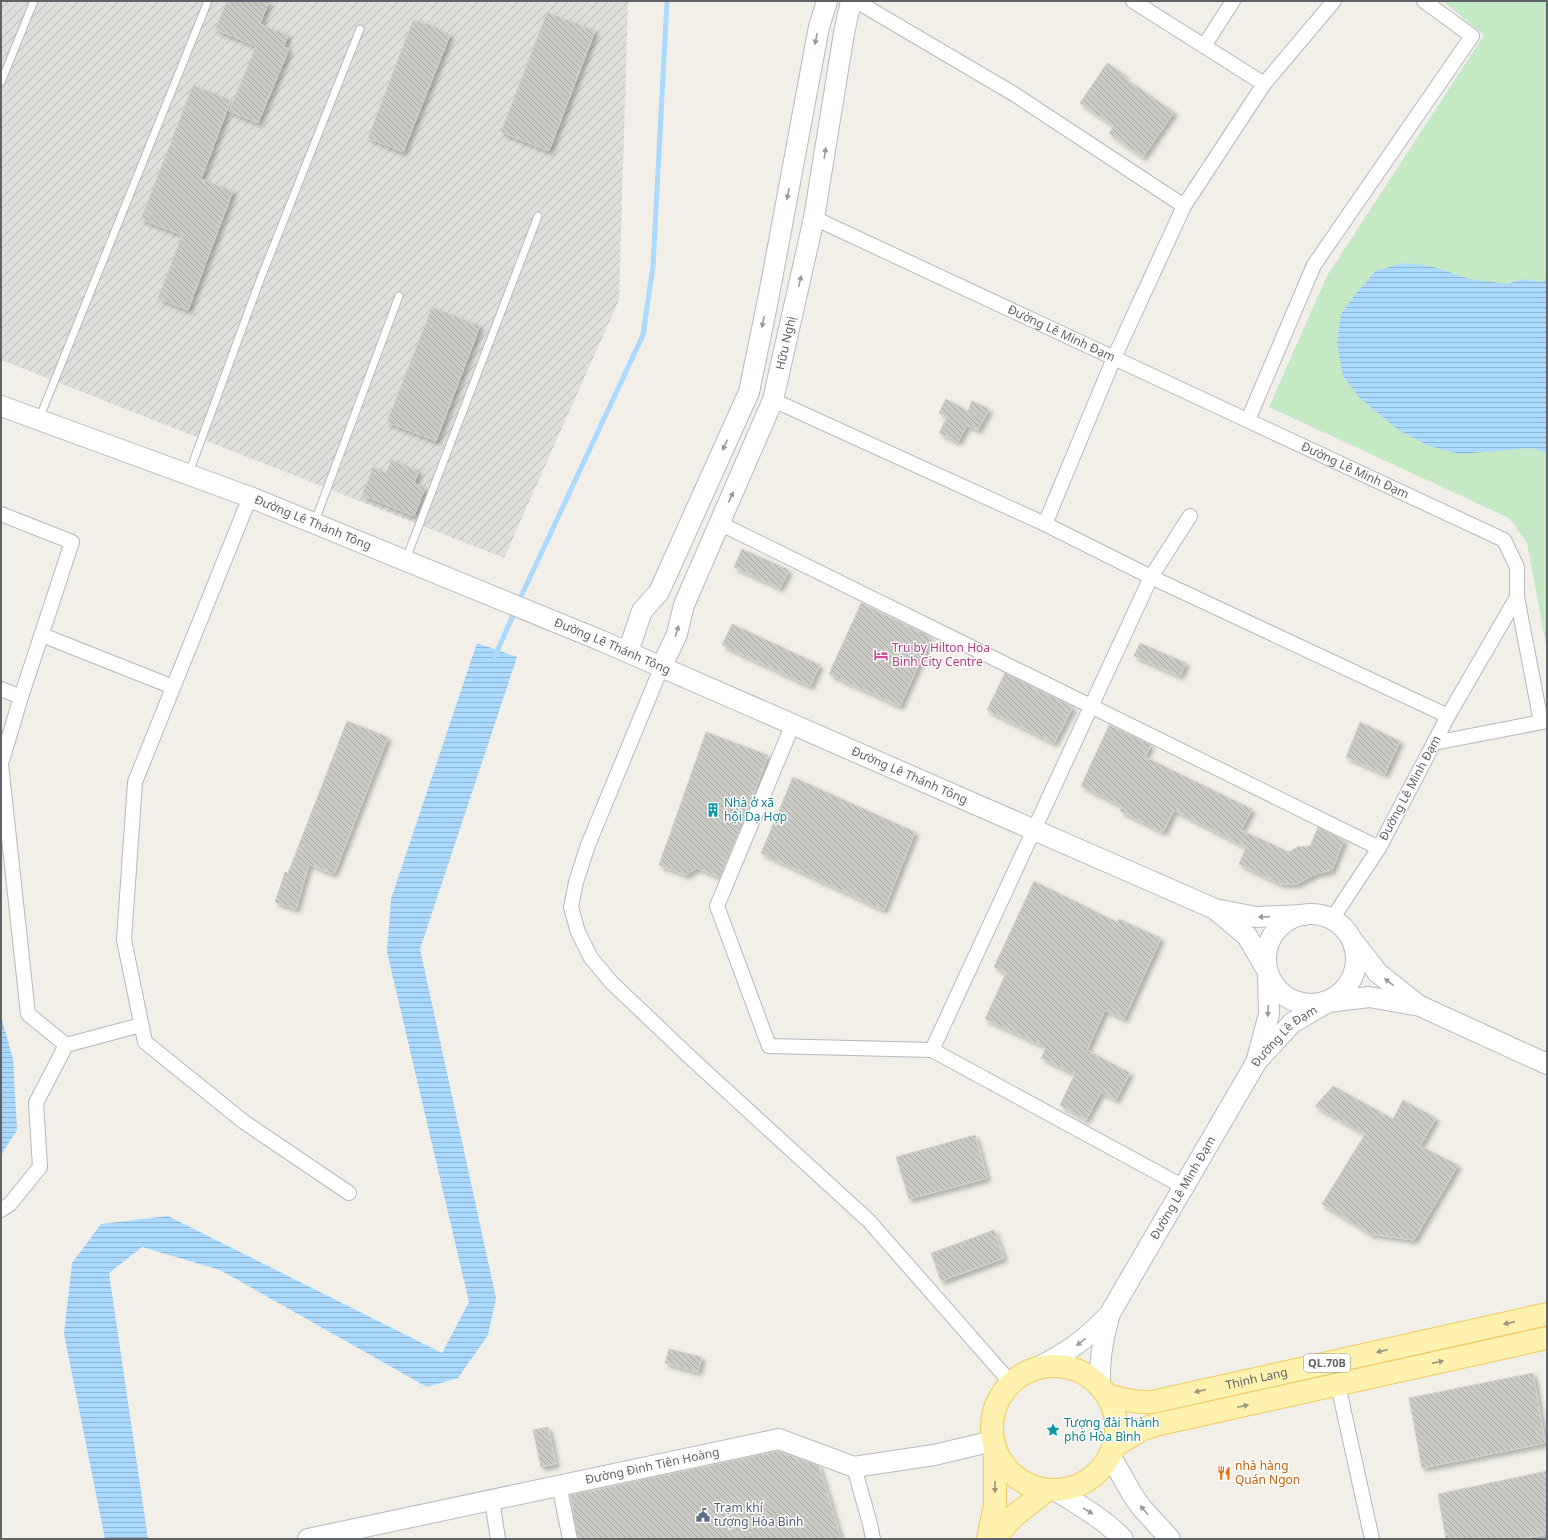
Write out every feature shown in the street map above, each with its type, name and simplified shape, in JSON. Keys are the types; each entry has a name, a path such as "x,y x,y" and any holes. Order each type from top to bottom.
{"main road":[{"path":"628,652 642,611 659,592 749,392 768,300 819,27 826,1"},
{"name":"Hữu Nghị","path":"662,666 677,634 684,605 760,433 773,400 814,218 844,33 851,1"},
{"path":"768,300 795,305"},
{"name":"Đường Lê Thánh Tông","path":"1,406 250,497 602,641 1215,909 1256,917 1302,915"},
{"name":"Đường Lê Thánh Tông","path":"1215,909 1247,936 1268,972"},
{"path":"1420,1006 1369,997 1313,1005 1299,1003 1286,996 1275,986 1268,972 1266,957 1269,942 1277,930 1289,920 1302,915 1317,915 1332,919 1344,928 1378,973 1420,1006 1547,1064"},
{"path":"1328,1002 1341,994 1350,983 1356,969 1356,954 1352,940"},
{"name":"Đường Lê Đạm","path":"1257,1061 1269,1014 1268,972"},
{"name":"Đường Lê Đạm","path":"1257,1061 1292,1023 1328,1002"},
{"name":"Đường Lê Minh Đạm","path":"1037,1368 1077,1346 1109,1315 1257,1061"},
{"name":"Thịnh Lang","path":"1104,1391 1126,1401 1139,1403 1152,1402 1547,1314"},
{"name":"Đường Lê Minh Đạm","path":"1104,1391 1100,1373 1102,1340 1109,1315"},
{"name":"Thịnh Lang","path":"1112,1451 1143,1429 1155,1425 1547,1338"},
{"path":"988,1539 995,1505 994,1444 992,1430 994,1410 1010,1383 1023,1374 1037,1368 1054,1366 1072,1369 1087,1376 1104,1391 1111,1403 1116,1420 1115,1438 1112,1451 1101,1470 1088,1481 1072,1488 1051,1490 1030,1486 1015,1477 1003,1464 994,1444"},
{"name":"Đường Đinh Tiên Hoàng","path":"308,1539 779,1439 854,1467 994,1444"},
{"path":"1112,1451 1132,1494 1140,1507 1170,1539"},
{"path":"993,1539 1014,1516 1051,1490"},
{"path":"1051,1490 1102,1520 1123,1539"}],"street":[{"path":"856,1 1014,94 1184,206"},
{"path":"1133,1 1264,84"},
{"path":"1204,46 1233,1"},
{"path":"1044,524 1114,358 1184,206 1264,84 1334,1"},
{"path":"1248,420 1314,265 1472,36 1424,1"},
{"name":"Đường Lê Minh Đạm","path":"814,218 1504,540 1517,567 1517,597 1448,716 1379,848 1332,919"},
{"path":"773,400 1044,524 1151,577 1448,716"},
{"path":"250,497 135,782 124,940 145,1042 244,1122 349,1193"},
{"path":"1,514 72,542 21,697 1,764 28,1014 66,1045"},
{"path":"932,1050 1151,577 1190,516"},
{"path":"719,523 1379,848"},
{"path":"1434,743 1544,722 1517,597"},
{"path":"42,635 173,688"},
{"path":"662,666 588,845 576,882 571,907 578,932 591,958 611,982 693,1060 869,1221 1010,1383"},
{"path":"1,689 21,697"},
{"path":"794,724 717,906 769,1046 932,1050 1184,1187"},
{"path":"1,1210 10,1204 40,1167 36,1102 66,1045 141,1024"},
{"path":"1338,1385 1372,1539"},
{"path":"854,1467 873,1539"},
{"path":"559,1485 570,1539"},
{"path":"492,1500 498,1539"}],"lane":[{"path":"1,82 34,1"},
{"path":"39,420 165,111 208,1"},
{"path":"188,475 260,280 360,29"},
{"path":"406,561 538,216"},
{"path":"314,523 399,296"}],"shaded area":[{"path":"1,1 628,1 619,300 504,558 1,360"}],"green space":[{"path":"1443,1 1547,1 1547,650 1527,543 1509,518 1269,407 1327,276 1484,35"}],"water":[{"path":"1403,263 1431,266 1470,279 1507,284 1523,279 1543,282 1547,276 1547,453 1532,448 1460,454 1429,446 1397,429 1360,398 1343,376 1337,343 1341,314 1357,292 1376,271"},
{"path":"477,643 517,657 420,949 496,1298 488,1335 458,1378 427,1387 220,1270 142,1247 109,1273 148,1539 105,1539 64,1334 72,1263 101,1224 168,1216 442,1353 469,1302 387,952 391,899"},
{"path":"1,1016 13,1059 17,1130 1,1155"}],"building":[{"path":"227,1 269,1 260,24 288,35 284,47 289,49 258,123 229,111 256,46 215,29"},
{"path":"547,12 595,31 549,151 501,132"},
{"path":"413,20 431,25 450,35 403,152 368,138"},
{"path":"1107,63 1125,75 1123,77 1174,112 1143,157 1109,133 1114,126 1080,103"},
{"path":"193,85 231,100 201,179 233,191 188,310 158,298 182,235 141,219"},
{"path":"432,307 480,326 436,441 387,422"},
{"path":"946,399 968,411 972,401 989,409 978,430 967,425 958,442 939,433 947,417 939,413"},
{"path":"392,460 419,471 414,483 425,488 414,516 362,495 373,467 386,473"},
{"path":"742,549 789,570 780,588 734,567"},
{"name":"Tru by Hilton Hoa Binh City Centre","path":"861,603 931,637 900,706 829,674"},
{"path":"732,624 820,665 810,686 722,645"},
{"path":"1140,643 1186,663 1180,676 1134,656"},
{"path":"1005,673 1073,707 1054,743 987,710"},
{"path":"347,721 388,737 334,874 309,864 296,909 275,902 285,872 288,873"},
{"path":"1360,722 1400,741 1385,774 1346,757"},
{"path":"1109,725 1151,745 1145,757 1252,809 1241,830 1289,852 1297,847 1310,846 1318,827 1344,840 1332,870 1315,874 1297,884 1281,884 1239,864 1246,847 1174,810 1163,832 1120,811 1122,806 1081,786"},
{"name":"Nhà ở xã hội Dạ Hợp","path":"706,732 768,755 743,823 720,877 697,868 686,875 659,865"},
{"path":"793,777 915,832 884,910 761,853"},
{"path":"1034,881 1117,922 1119,919 1161,938 1124,1019 1105,1010 1087,1050 1130,1073 1116,1100 1101,1092 1086,1120 1060,1105 1075,1074 1041,1058 1046,1047 985,1019 1006,973 994,967"},
{"path":"1333,1086 1393,1119 1403,1100 1436,1118 1420,1146 1458,1165 1414,1240 1371,1234 1322,1204 1365,1134 1315,1106"},
{"path":"975,1135 987,1178 909,1199 896,1157"},
{"path":"994,1230 1004,1258 941,1281 931,1253"},
{"path":"669,1349 702,1357 698,1372 665,1363"},
{"path":"1533,1373 1545,1443 1422,1468 1409,1398"},
{"path":"548,1427 556,1464 541,1467 533,1430"},
{"name":"Trạm khí tượng Hòa Bình","path":"778,1451 819,1466 841,1539 578,1539 570,1495"},
{"path":"1547,1471 1547,1534 1520,1539 1446,1539 1438,1494"}],"waterway":[{"path":"518,603 643,335 653,266 667,1"},
{"path":"495,656 515,611"}],"place":[{"name":"Tru by Hilton Hoa Binh City Centre","path":"881,655"},
{"name":"Nhà ở xã hội Dạ Hợp","path":"713,810"},
{"name":"Tượng đài Thành phố Hòa Bình","path":"1053,1430"},
{"name":"nhà hàng Quán Ngon","path":"1224,1473"},
{"name":"Trạm khí tượng Hòa Bình","path":"703,1515"}]}
